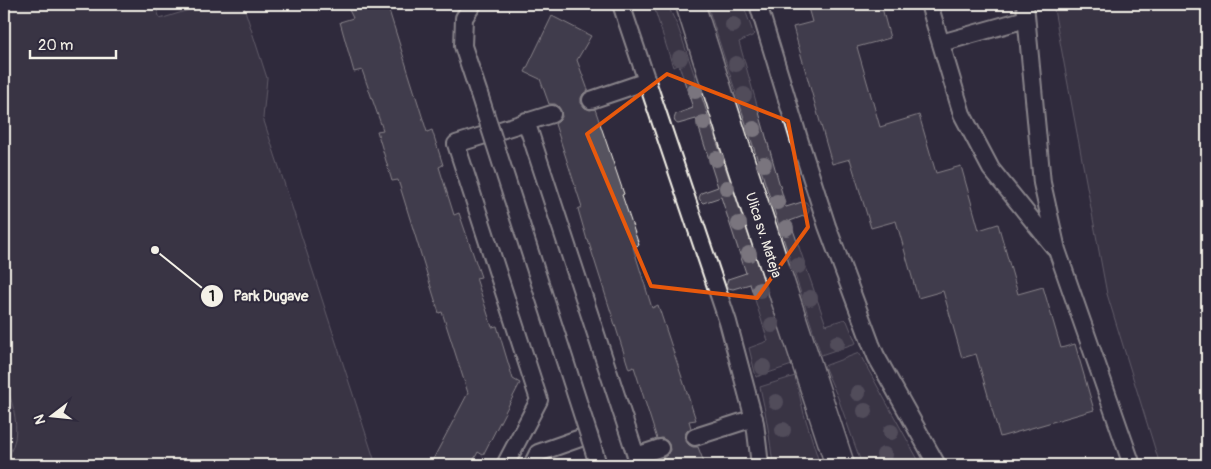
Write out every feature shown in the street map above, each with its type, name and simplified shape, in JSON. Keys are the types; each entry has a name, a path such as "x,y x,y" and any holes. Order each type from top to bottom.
{"street":[{"name":"Ulica sv. Mateja","path":"690,4 840,465"}],"lane":[{"path":"473,4 464,18 463,46 598,465"},
{"path":"621,4 728,322 754,418 760,465"},
{"path":"758,4 827,226 871,344 938,465"},
{"path":"929,4 962,114 991,169 1057,250"},
{"path":"941,43 1025,11 1042,183 1057,250 1132,465"},
{"path":"592,100 647,81"},
{"path":"504,465 540,400 456,144 552,114"},
{"path":"526,121 638,461 660,448"},
{"path":"694,437 754,418"},
{"path":"532,465 538,453 588,436"}],"highlighted area":[{"path":"667,74 788,121 808,227 757,298 651,286 587,134"}],"shaded area":[{"path":"4,4 155,4 160,19 192,9 190,4 243,4 267,78 263,118 376,465 5,465 14,442 16,425 10,395 4,382"},
{"path":"653,4 667,4 678,27 792,365 756,377 749,348 768,341 750,284 733,289 728,288 726,285 728,279 746,273 721,197 703,203 699,198 701,193 718,187 696,119 678,124 675,121 676,114 693,108 679,65 673,67"},
{"path":"707,4 743,4 754,35 739,42 786,207 806,202 809,207 809,212 806,215 790,221 826,325 845,319 856,343 821,355"},
{"path":"1053,4 1207,4 1207,465 1160,465 1107,294"},
{"path":"859,353 921,465 862,465 838,398 824,366"},
{"path":"795,376 804,414 820,465 773,465 760,387"},
{"path":"4,382 15,413 15,439 5,465 4,465"}],"building":[{"path":"346,4 387,4 427,132 432,130 443,165 439,167 454,215 459,213 481,277 476,278 492,327 497,326 513,379 520,383 483,455 478,452 471,465 430,465 468,393 442,312 439,313 398,180 392,181 377,131 383,130 362,70 354,72 340,22 353,18"},
{"path":"807,4 881,4 890,38 857,47 880,127 919,115 936,173 961,166 979,230 998,224 1018,294 1043,287 1061,348 1075,344 1094,410 1000,437 976,354 962,358 943,291 918,298 896,221 871,228 850,159 832,164 793,27 812,22"},
{"path":"552,16 591,36 577,60 588,90 583,94 581,103 585,108 595,109 639,245 633,247 652,308 658,305 696,420 689,421 691,428 685,434 685,440 689,445 698,447 705,465 665,465 663,458 670,450 669,444 662,438 657,439 634,367 629,369 587,240 578,209 582,207 555,124 562,117 561,111 555,104 549,104 540,79 525,72"}],"place":[{"name":"Park Dugave","path":"155,250"}]}
